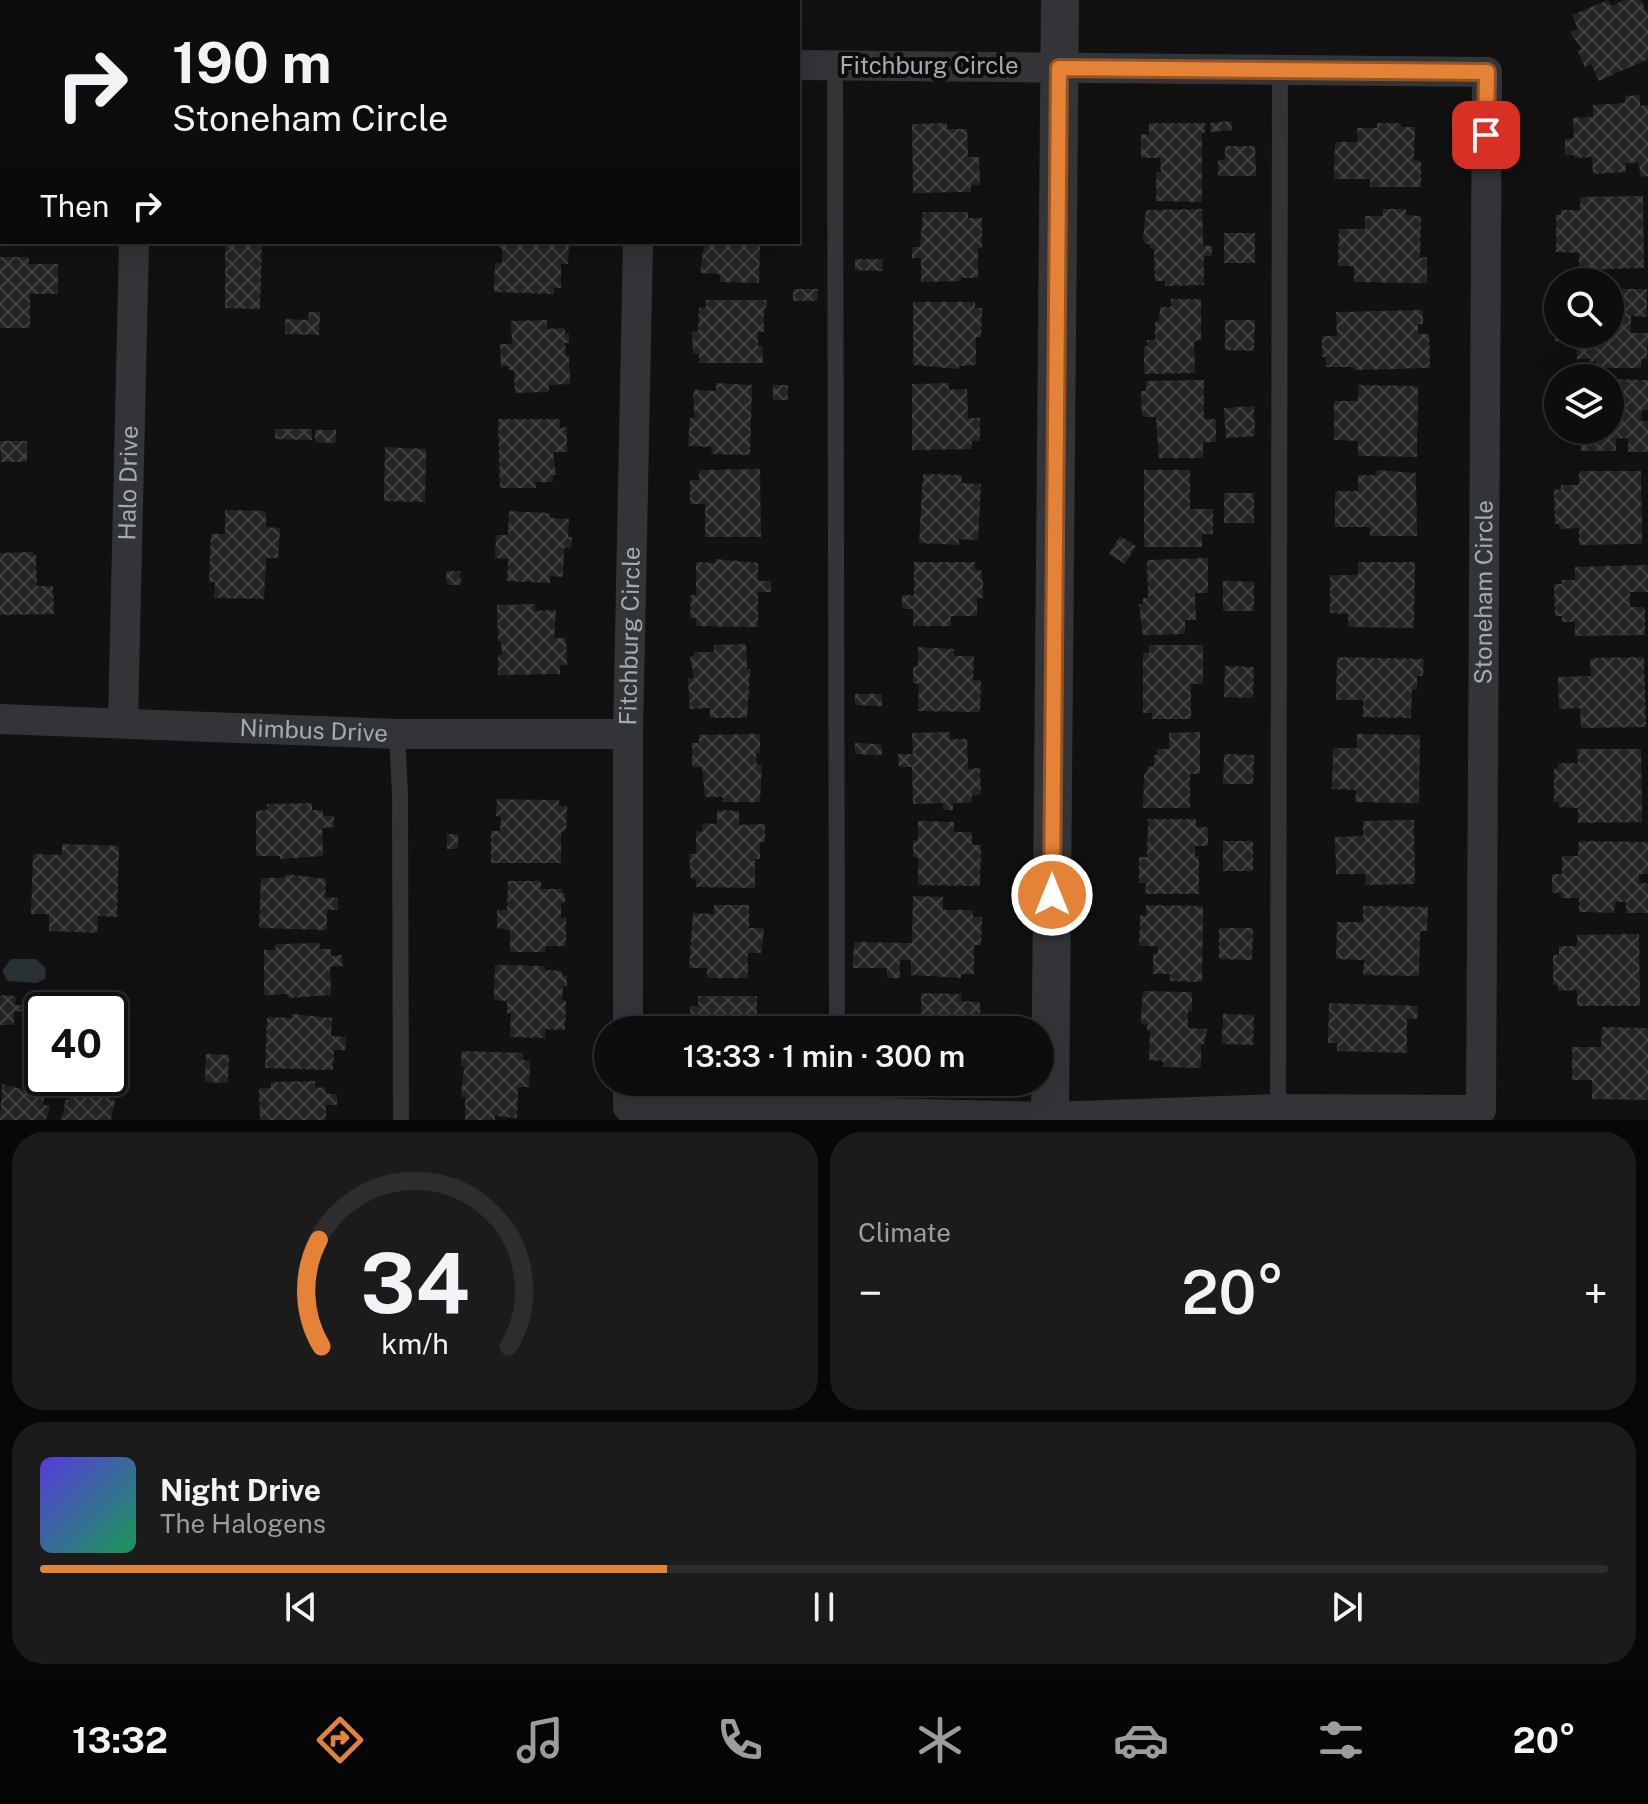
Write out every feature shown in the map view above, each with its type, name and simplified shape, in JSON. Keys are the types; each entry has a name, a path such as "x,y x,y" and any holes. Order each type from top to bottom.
{"street":[{"path":"628,1096 628,1107 837,1097 1050,1119 1060,0"},
{"name":"Fitchburg Circle","path":"800,65 1059,68"},
{"name":"Stoneham Circle","path":"1050,1119 1278,1109 1481,1110 1487,72 1059,68"},
{"name":"Halo Drive","path":"123,723 134,244"},
{"name":"Fitchburg Circle","path":"628,1016 628,734 638,244"},
{"name":"Nimbus Drive","path":"0,719 397,734 628,734"}],"lane":[{"path":"835,66 837,1016"},
{"path":"1278,1109 1280,70"},
{"path":"397,734 401,1120"}],"shaded area":[{"path":"11,959 36,959 45,967 46,978 37,983 8,981 2,971"}],"building":[{"path":"1608,0 1611,6 1624,0 1641,0 1648,15 1648,59 1599,81 1591,64 1585,67 1578,51 1582,49 1570,32 1578,29 1572,15"},
{"path":"1640,95 1640,106 1648,105 1648,176 1640,177 1639,162 1625,163 1626,172 1593,174 1592,157 1565,155 1565,139 1574,138 1573,118 1593,117 1593,105 1625,103 1625,96"},
{"path":"1231,121 1232,130 1211,132 1210,123"},
{"path":"947,123 947,129 967,129 968,157 979,157 980,185 971,185 971,192 913,193 912,124"},
{"path":"1149,123 1205,123 1205,133 1202,133 1202,202 1156,201 1156,172 1161,172 1160,158 1141,158 1141,134 1149,135"},
{"path":"1377,123 1401,123 1401,127 1415,127 1414,161 1421,161 1421,187 1370,187 1370,179 1334,179 1335,142 1358,142 1357,128 1377,128"},
{"path":"1225,146 1255,146 1256,176 1218,176 1218,160 1225,159"},
{"path":"1643,196 1644,268 1579,268 1579,253 1556,252 1556,215 1561,215 1561,210 1580,210 1580,197"},
{"path":"1202,209 1203,246 1212,246 1212,256 1204,256 1204,285 1165,286 1165,281 1155,281 1154,249 1150,249 1150,244 1145,244 1143,237 1146,210"},
{"path":"1383,209 1406,209 1406,215 1421,216 1420,258 1427,257 1427,283 1354,282 1354,266 1338,266 1339,229 1365,229 1365,216 1383,216"},
{"path":"923,212 968,212 968,218 982,218 978,278 921,282 921,258 912,258 912,247 920,247"},
{"path":"1224,233 1255,233 1255,263 1224,263"},
{"path":"225,244 262,244 260,309 225,308"},
{"path":"499,244 569,244 568,264 561,264 561,288 554,288 554,294 494,292 495,263 502,263 502,248"},
{"path":"760,244 759,283 720,282 720,274 700,273 704,245 690,245"},
{"path":"0,257 29,257 29,264 58,264 58,294 30,294 30,328 0,328"},
{"path":"855,259 883,259 882,271 855,270"},
{"path":"793,289 818,289 817,301 793,301"},
{"path":"1624,289 1647,289 1647,317 1631,316 1631,333 1648,333 1647,359 1641,359 1641,368 1577,359 1576,348 1624,348"},
{"path":"1171,299 1201,299 1201,340 1194,341 1195,373 1144,374 1144,346 1147,347 1147,340 1155,340 1155,321 1159,321 1160,307 1171,307"},
{"path":"706,300 767,300 764,332 758,332 763,363 699,363 699,354 693,354 692,332 698,331 699,308 706,307"},
{"path":"913,302 975,302 975,308 982,308 981,337 976,337 976,365 959,366 959,369 913,365"},
{"path":"1423,310 1423,324 1418,324 1418,334 1429,334 1430,368 1354,370 1354,367 1326,367 1326,357 1322,357 1322,336 1337,336 1336,312"},
{"path":"309,312 320,312 319,335 285,334 285,319 308,320"},
{"path":"547,320 547,329 565,328 565,334 569,333 569,343 565,343 566,356 569,355 570,384 549,385 549,392 515,393 514,370 509,370 509,366 501,367 500,344 512,344 511,321"},
{"path":"1225,320 1255,320 1254,351 1225,350"},
{"path":"1624,379 1648,380 1648,410 1642,410 1641,421 1648,421 1648,452 1628,452 1628,438 1624,438"},
{"path":"1204,380 1204,419 1216,419 1216,442 1203,442 1203,458 1159,458 1156,417 1142,417 1141,391 1146,391 1146,381"},
{"path":"716,383 752,385 750,455 711,454 712,447 688,446 690,418 695,418 695,390 716,391"},
{"path":"949,383 949,390 967,389 968,418 980,418 980,441 972,441 972,449 912,450 912,384"},
{"path":"773,385 788,385 788,400 773,400"},
{"path":"1359,385 1418,386 1417,457 1358,456 1358,441 1334,440 1334,401 1358,401"},
{"path":"1254,406 1255,436 1226,438 1224,408"},
{"path":"498,419 560,419 560,428 567,427 567,452 553,452 556,475 553,475 553,482 535,482 536,488 500,488"},
{"path":"275,429 312,429 312,440 275,439"},
{"path":"315,430 336,430 336,443 315,442"},
{"path":"0,441 27,441 27,462 1,462"},
{"path":"1581,444 1616,444 1616,451 1581,451"},
{"path":"385,447 426,449 425,502 384,501"},
{"path":"760,469 761,537 705,537 705,504 690,504 690,480 699,480 699,470"},
{"path":"1144,470 1190,470 1190,509 1213,509 1213,534 1202,534 1202,547 1144,547"},
{"path":"1376,470 1416,473 1417,536 1370,536 1370,527 1335,527 1335,491 1358,491 1358,475 1377,475"},
{"path":"1579,471 1641,471 1642,544 1579,545 1579,528 1560,529 1559,524 1555,524 1554,489 1561,490 1561,485 1579,485"},
{"path":"923,474 962,475 961,483 981,484 978,540 959,539 959,545 919,543"},
{"path":"1224,493 1254,493 1254,523 1224,523"},
{"path":"225,510 266,511 266,527 280,528 278,558 266,558 264,599 214,598 215,582 209,582 211,534 225,534"},
{"path":"509,511 550,513 550,518 569,519 571,548 564,548 563,577 550,576 550,583 507,581 508,559 495,558 496,535 508,535"},
{"path":"1120,536 1136,546 1125,564 1109,554"},
{"path":"33,552 36,555 37,586 53,586 54,614 0,615 0,553"},
{"path":"1208,558 1208,593 1195,593 1196,620 1185,620 1185,634 1143,635 1139,604 1143,604 1143,598 1148,598 1147,560"},
{"path":"715,559 758,563 758,581 771,581 771,592 758,592 758,627 696,626 696,618 690,618 691,595 696,595 696,562 715,563"},
{"path":"914,562 975,562 975,570 981,570 983,584 983,598 977,598 977,616 951,616 951,626 913,626 913,609 902,609 902,595 914,595"},
{"path":"1358,562 1415,562 1414,628 1348,627 1348,614 1330,613 1330,575 1358,575"},
{"path":"1648,565 1648,592 1630,592 1630,607 1645,607 1645,635 1575,636 1575,622 1562,622 1562,616 1555,616 1554,584 1562,584 1562,580 1575,580 1575,567"},
{"path":"446,571 460,571 461,585 447,585"},
{"path":"1223,581 1254,582 1254,611 1223,611"},
{"path":"535,604 535,611 556,610 554,638 566,638 567,665 560,665 560,674 498,675 498,655 502,655 501,641 498,641 497,605"},
{"path":"746,644 747,670 750,669 747,718 710,718 710,708 690,709 688,678 694,679 690,656 694,656 694,652 714,652 714,645"},
{"path":"1149,645 1203,645 1203,684 1191,684 1191,719 1152,719 1152,713 1143,713 1143,653 1149,653"},
{"path":"918,647 954,649 954,656 974,656 973,680 981,680 980,712 918,711 919,684 913,683 913,666 918,666"},
{"path":"1337,657 1424,659 1423,676 1417,676 1417,690 1412,690 1411,718 1363,717 1363,700 1336,700"},
{"path":"1644,657 1646,727 1581,728 1580,708 1559,709 1558,677 1591,676 1590,658"},
{"path":"1225,666 1254,667 1253,698 1224,697"},
{"path":"855,694 882,694 882,706 855,705"},
{"path":"950,732 950,739 967,739 968,769 980,768 981,794 972,795 972,802 953,803 953,810 943,810 943,803 913,804 912,767 899,767 898,754 913,754 912,733"},
{"path":"1200,732 1200,774 1190,774 1190,808 1143,808 1144,774 1147,767 1154,766 1157,749 1169,749 1169,733"},
{"path":"760,734 760,753 756,753 757,765 762,764 760,802 722,802 723,797 705,797 702,767 692,767 692,743 699,743 699,735"},
{"path":"1357,734 1420,735 1419,803 1355,802 1356,790 1332,789 1333,748 1357,748"},
{"path":"855,743 881,744 882,755 855,754"},
{"path":"1577,749 1641,749 1642,822 1578,823 1578,808 1559,807 1559,802 1554,802 1554,768 1558,769 1558,763 1578,763"},
{"path":"1224,754 1254,755 1253,784 1223,784"},
{"path":"497,799 559,800 559,806 567,806 566,831 561,832 561,863 491,863 491,831 500,831 501,817 496,816"},
{"path":"312,803 312,810 323,810 323,816 334,816 334,827 322,828 323,856 280,859 280,856 256,856 256,811 267,810 267,804"},
{"path":"717,810 739,811 739,825 765,824 765,842 760,842 760,859 755,859 755,888 696,887 696,879 691,879 689,854 696,854 696,831 703,832 702,823 717,824"},
{"path":"1148,819 1196,819 1196,827 1208,827 1208,846 1195,846 1195,856 1199,856 1199,894 1145,894 1146,883 1139,883 1139,857 1147,857"},
{"path":"1414,820 1415,884 1365,885 1366,874 1336,874 1335,837 1363,836 1363,821"},
{"path":"918,821 954,822 954,832 972,832 972,845 981,845 980,886 918,885 918,857 913,857 913,840 918,841"},
{"path":"447,834 458,834 458,849 447,849"},
{"path":"1223,841 1253,841 1253,871 1223,871"},
{"path":"1579,841 1648,842 1648,874 1639,874 1639,883 1648,883 1648,913 1626,913 1626,902 1615,902 1614,913 1579,912 1579,898 1561,898 1561,893 1552,893 1552,874 1562,874 1562,856 1578,856"},
{"path":"62,844 119,846 117,917 98,916 97,933 49,931 49,914 31,914 33,854 62,855"},
{"path":"286,874 326,879 325,897 338,898 338,910 327,910 327,930 259,928 261,878 285,878"},
{"path":"508,881 541,881 541,889 562,889 565,903 561,903 561,918 566,918 566,946 545,946 545,952 510,952 510,930 497,928 497,910 507,910"},
{"path":"913,896 943,897 943,910 973,910 973,917 982,917 981,945 974,945 974,974 961,974 961,978 911,975 911,960 900,960 900,978 887,978 887,968 853,968 854,942 912,943"},
{"path":"714,905 749,905 749,928 764,928 761,953 748,953 748,978 707,978 707,968 689,968 693,913 714,914"},
{"path":"1146,905 1203,906 1202,982 1170,981 1170,974 1153,974 1153,953 1158,954 1158,946 1139,946 1140,915 1146,916"},
{"path":"1363,906 1428,907 1427,931 1420,931 1419,976 1363,975 1364,960 1336,959 1337,922 1363,922"},
{"path":"1219,928 1253,928 1252,960 1219,959"},
{"path":"1639,934 1640,1006 1577,1006 1577,990 1558,991 1558,985 1553,985 1553,955 1559,955 1559,946 1577,946 1577,935"},
{"path":"319,943 320,949 331,949 331,956 342,955 343,966 330,967 331,995 288,998 288,994 264,995 264,950 276,950 275,944"},
{"path":"495,965 545,966 545,970 562,971 562,975 567,976 562,1000 566,1001 565,1030 545,1029 545,1038 510,1037 511,1013 507,1013 507,1001 494,1000"},
{"path":"1143,991 1192,992 1188,1028 1207,1029 1204,1044 1201,1044 1201,1068 1163,1067 1163,1061 1149,1060 1150,1030 1147,1031 1147,1024 1142,1025 1141,1018"},
{"path":"921,993 961,994 961,1001 980,1002 980,1016 921,1016"},
{"path":"0,995 16,996 15,1005 24,1005 24,1012 15,1011 14,1025 0,1025"},
{"path":"698,996 757,996 757,1016 690,1016 690,1006 698,1006"},
{"path":"1329,1003 1418,1006 1417,1019 1407,1018 1407,1053 1337,1051 1337,1043 1328,1043"},
{"path":"292,1014 332,1018 331,1036 346,1037 345,1050 334,1050 333,1070 265,1068 267,1017 292,1018"},
{"path":"1223,1014 1254,1015 1253,1045 1222,1044"},
{"path":"1602,1027 1648,1028 1648,1100 1592,1099 1592,1080 1572,1080 1572,1047 1601,1047"},
{"path":"462,1051 523,1053 523,1060 530,1061 529,1087 518,1087 517,1118 495,1116 495,1120 465,1120 465,1097 461,1097"},
{"path":"206,1054 229,1055 228,1083 205,1082"},
{"path":"315,1081 315,1088 325,1087 326,1094 337,1094 337,1105 326,1105 326,1120 260,1120 259,1088 271,1088 271,1082"},
{"path":"2,1084 24,1090 24,1096 45,1096 43,1104 50,1106 46,1120 0,1120"},
{"path":"71,1096 98,1096 115,1100 111,1120 61,1120 66,1099 70,1100"}],"route":[{"path":"1052,895 1059,68 1487,72 1486,135"}]}
